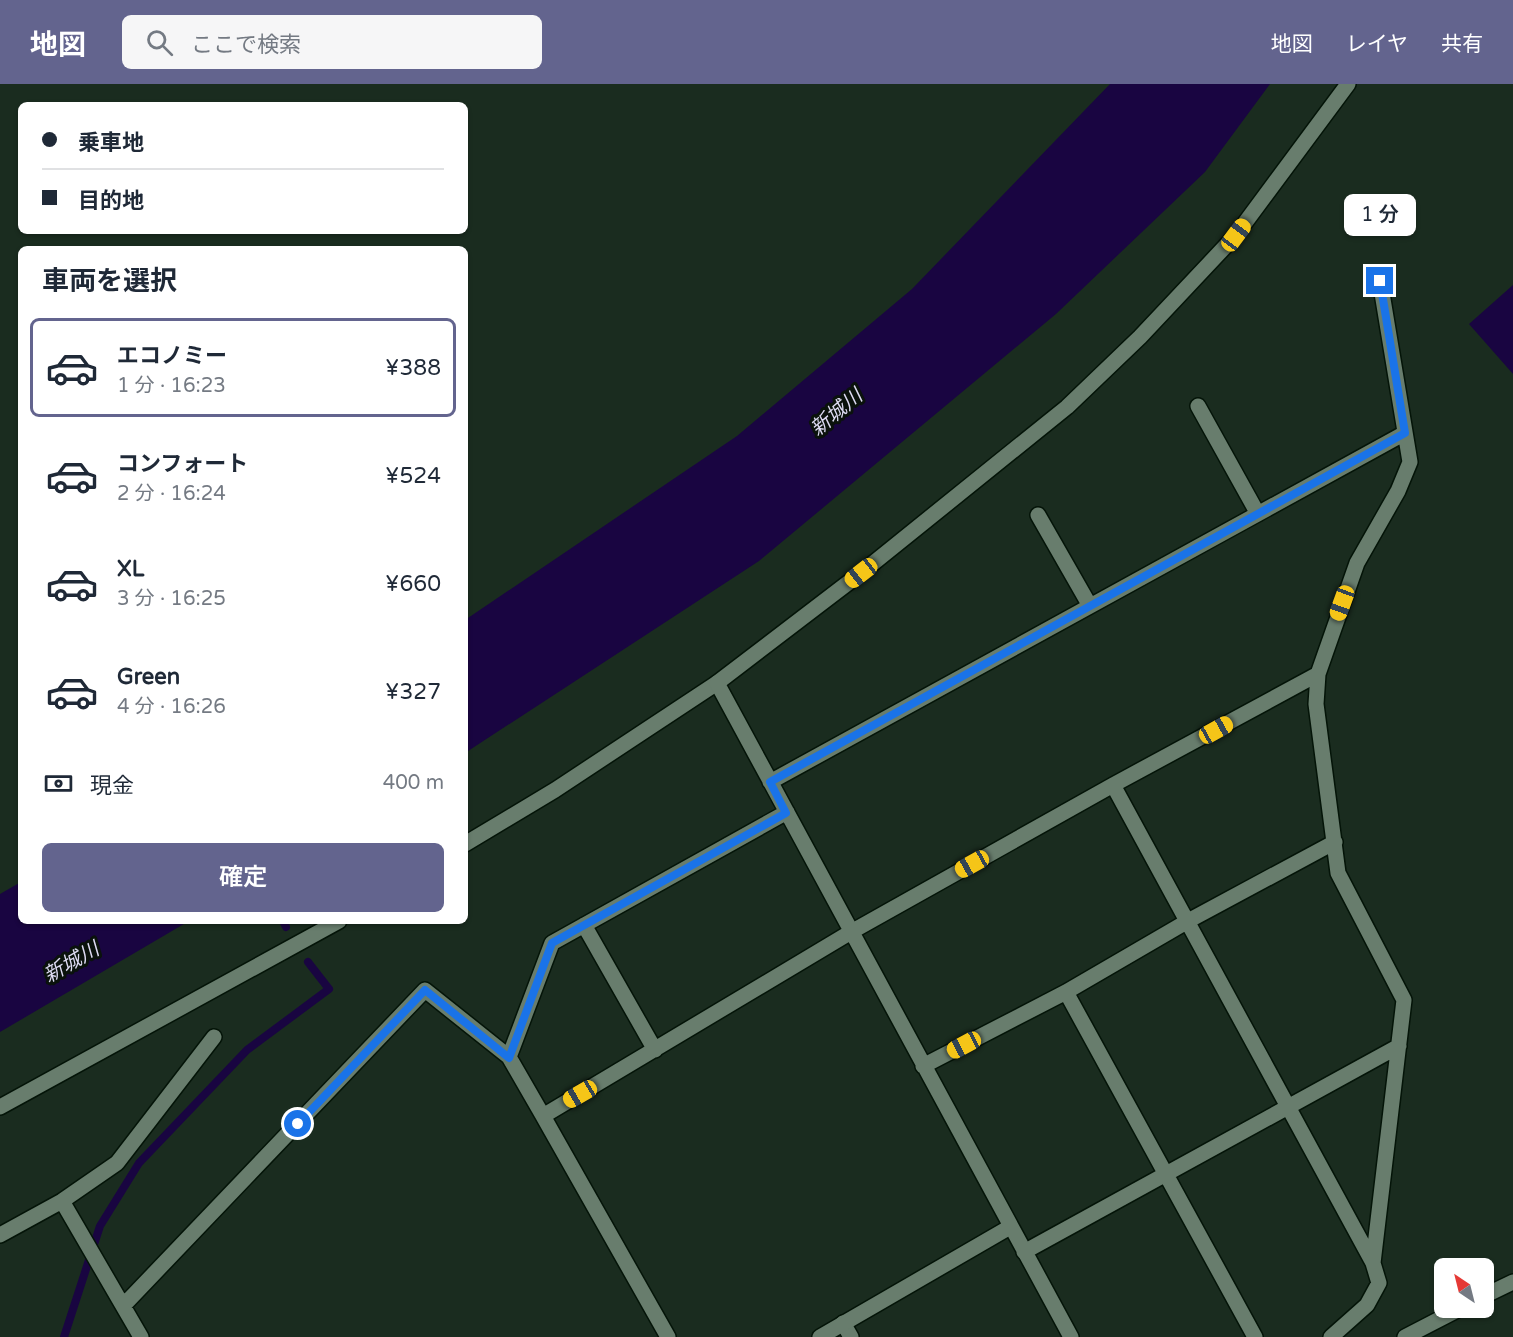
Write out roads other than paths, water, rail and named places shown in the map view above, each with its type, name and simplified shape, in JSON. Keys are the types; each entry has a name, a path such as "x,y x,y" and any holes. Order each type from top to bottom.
{"street":[{"path":"468,842 555,790 717,683 861,573 1067,407 1124,353 1236,235 1348,84"},
{"path":"1373,1263 1404,1000 1338,873 1316,704 1318,674 1357,562 1398,490 1410,462 1380,281"},
{"path":"1198,406 1257,514"},
{"path":"770,782 1405,433"},
{"path":"1038,515 1090,606"},
{"path":"543,1116 851,932 1113,785 1318,674"},
{"path":"717,683 1071,1337"},
{"path":"1113,785 1373,1263 1379,1283 1366,1305 1331,1337"},
{"path":"509,1058 552,943 786,813"},
{"path":"923,1066 1066,992 1188,921 1335,842"},
{"path":"0,1107 334,924"},
{"path":"584,925 655,1050"},
{"path":"123,1306 425,990 509,1058 668,1337"},
{"path":"1066,992 1255,1337"},
{"path":"0,1235 62,1202 117,1163 214,1038"},
{"path":"1024,1252 1399,1046"},
{"path":"62,1202 141,1337"},
{"path":"820,1337 847,1330 1010,1227"},
{"path":"1494,1291 1513,1282"},
{"path":"1406,1337 1442,1318"}],"water":[{"name":"新城川","path":"1110,84 1270,84 1205,172 1056,314 759,561 468,751 468,618 737,436 912,289"},
{"path":"1513,285 1513,374 1469,324"},
{"name":"新城川","path":"18,884 18,924 184,924 0,1032 0,894"}],"waterway":[{"path":"64,1337 100,1226 139,1163 247,1050 329,989 308,962"}]}
